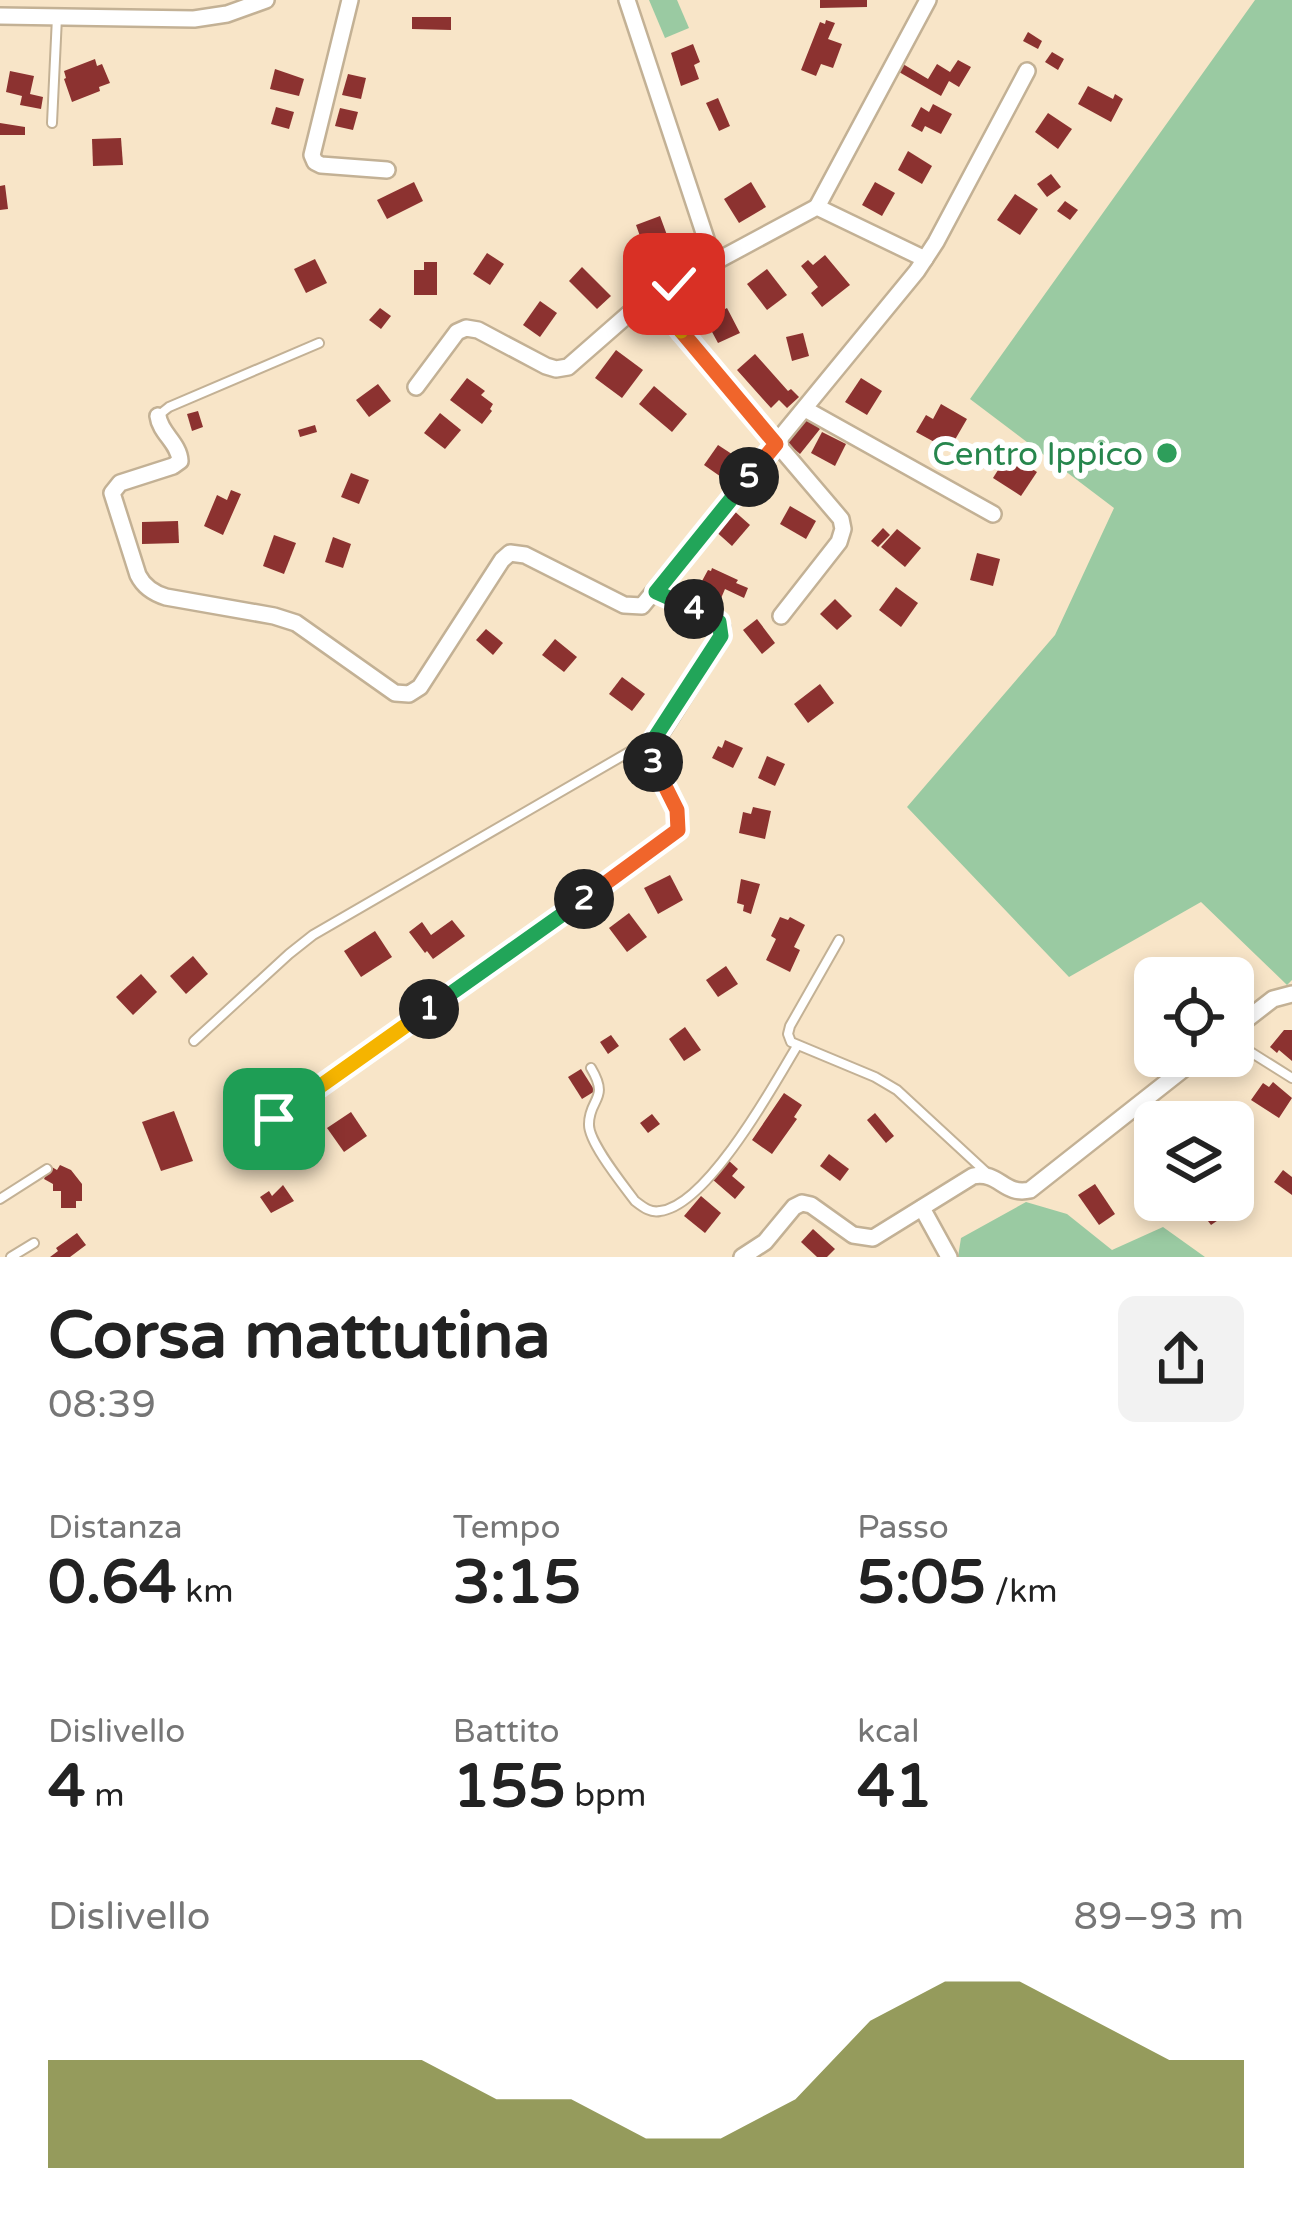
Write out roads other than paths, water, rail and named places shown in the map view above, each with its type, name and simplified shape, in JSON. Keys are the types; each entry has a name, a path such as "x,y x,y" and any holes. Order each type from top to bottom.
{"street":[{"path":"0,16 194,20 266,0"},
{"path":"350,0 312,155 321,165 387,170"},
{"path":"627,0 714,263"},
{"path":"416,387 462,329 478,330 546,366 571,364 652,297 817,207 928,0"},
{"path":"158,416 179,452 179,461 118,484 112,496 147,588 166,597 291,621 395,693 409,694 420,688 510,553 525,555 620,604 645,605 925,260 1027,71"},
{"path":"817,207 925,260"},
{"path":"652,297 839,516 843,529 837,545 781,616"},
{"path":"805,409 993,514"},
{"path":"274,1119 676,832 679,814 652,759 652,746 720,640 722,628 713,617 656,592"},
{"path":"1254,1014 1273,999 1292,994"},
{"path":"742,1257 765,1242 794,1207 802,1204 811,1205 849,1232 869,1238 977,1175 989,1175 1017,1192 1030,1190 1173,1077"},
{"path":"922,1208 949,1257"}],"lane":[{"path":"52,124 57,16"},
{"path":"158,416 169,407 319,344"},
{"path":"194,1041 319,931 656,736"},
{"path":"839,940 790,1026 789,1039 897,1090 989,1175"},
{"path":"591,1068 599,1091 589,1122 591,1135 635,1201 659,1211 686,1198 720,1164 797,1046"},
{"path":"1254,1054 1292,1078"},
{"path":"0,1199 46,1169"},
{"path":"10,1257 34,1244"}],"place":[{"name":"Centro Ippico","path":"1167,453"}]}
